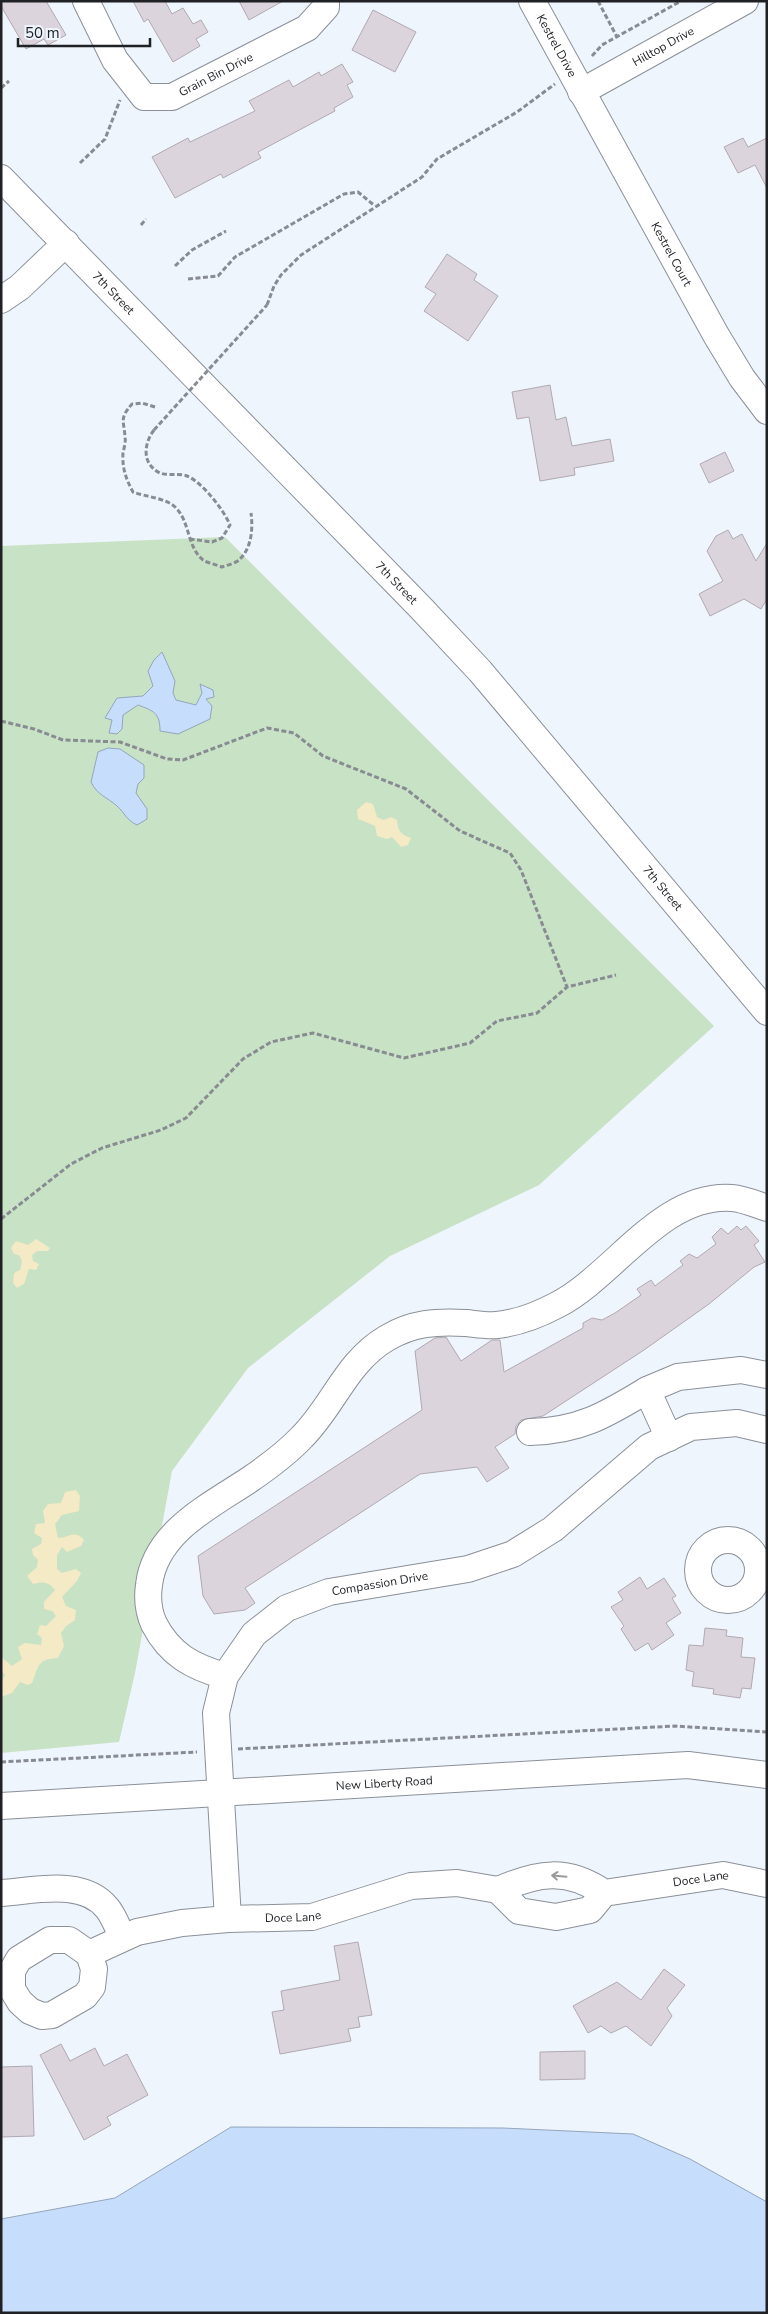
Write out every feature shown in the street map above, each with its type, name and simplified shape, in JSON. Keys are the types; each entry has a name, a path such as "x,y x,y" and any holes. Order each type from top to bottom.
{"street":[{"name":"Grain Bin Drive","path":"86,1 115,60 144,97 172,98 307,28 326,4"},
{"name":"Kestrel Drive","path":"532,1 581,92"},
{"name":"Hilltop Drive","path":"581,92 745,1"},
{"name":"Kestrel Court","path":"581,92 716,335 742,378 767,411"},
{"name":"7th Street","path":"1,178 420,607 480,671 767,1012"},
{"path":"1,300 20,287 66,243"},
{"path":"225,1676 196,1668 183,1659 159,1634 149,1609 148,1594 150,1572 156,1558 176,1532 189,1521 268,1467 304,1436 352,1368 372,1347 398,1332 433,1322 497,1325 543,1312 559,1304 587,1285 669,1216 697,1202 733,1198 767,1208"},
{"path":"530,1432 551,1432 574,1428 613,1411 647,1390 678,1377 741,1370 767,1375"},
{"path":"647,1390 669,1438"},
{"name":"Compassion Drive","path":"228,1919 216,1713 225,1676 254,1634 287,1608 329,1592 468,1568 513,1554 553,1529 649,1447 691,1428 737,1423 767,1430"},
{"name":"New Liberty Road","path":"1,1806 688,1765 767,1775"},
{"path":"557,1875 586,1880 604,1893 590,1910 556,1917 519,1911 498,1890 523,1879 557,1875"},
{"name":"Doce Lane","path":"604,1893 723,1875 767,1884"},
{"name":"Doce Lane","path":"89,1954 137,1932 182,1923 228,1919 312,1917 411,1886 457,1883 498,1890"},
{"path":"1,1894 66,1889 92,1894 107,1908 123,1938"}],"path":[{"path":"598,1 617,37"},
{"path":"592,56 602,45 681,1"},
{"path":"1,88 8,81"},
{"path":"190,539 212,542 222,538 230,525 225,512 188,476 160,473 148,461 145,451 149,437 154,430 267,306 274,286 281,275 301,256 422,177 437,159 517,112 557,82"},
{"path":"80,163 105,139 118,104 134,84"},
{"path":"188,279 218,276 235,257 344,194 358,192 375,206"},
{"path":"141,225 146,219"},
{"path":"175,266 192,250 226,231"},
{"path":"155,407 142,403 132,404 123,414 122,423 126,438 123,465 126,479 133,492 150,498 164,500 177,508 190,539 204,560 222,567 240,560 249,544 253,527 251,513"},
{"path":"1,721 34,729 64,740 120,742 167,759 183,760 267,728 294,733 323,756 406,789 460,831 510,853 521,870 567,987"},
{"path":"1,1219 71,1164 102,1148 161,1130 186,1118 243,1059 271,1042 313,1034 404,1058 470,1043 497,1021 537,1013 567,987 616,975"},
{"path":"1,1762 645,1727 675,1726 767,1732"}],"green space":[{"path":"225,537 714,1026 539,1185 390,1256 248,1368 172,1471 135,1673 119,1742 1,1753 1,546"}],"sand":[{"path":"366,802 373,804 377,817 383,820 391,817 397,820 401,832 411,838 408,845 401,847 392,837 387,839 377,836 375,826 358,819 357,810"},
{"path":"36,1239 50,1248 48,1251 37,1251 32,1255 33,1261 39,1264 36,1270 29,1269 24,1284 17,1288 13,1283 14,1273 20,1270 22,1261 19,1255 14,1254 11,1248 16,1241 28,1245"},
{"path":"76,1490 80,1496 79,1511 62,1515 55,1524 58,1538 78,1535 84,1540 81,1546 67,1552 62,1547 57,1555 57,1569 62,1573 76,1569 81,1573 77,1581 62,1597 66,1606 76,1610 75,1620 66,1626 61,1633 64,1646 58,1658 42,1662 32,1683 28,1685 20,1682 12,1693 1,1697 1,1682 5,1675 1,1670 1,1657 12,1666 22,1659 18,1647 25,1643 41,1645 42,1638 37,1634 40,1625 46,1626 56,1616 52,1611 44,1609 44,1602 55,1590 46,1583 33,1584 27,1576 37,1567 38,1560 33,1555 32,1549 41,1544 42,1538 34,1533 36,1524 45,1523 43,1511 48,1504 61,1503 65,1492"}],"water":[{"path":"162,652 175,681 173,693 176,700 196,705 202,693 200,684 213,690 214,697 206,699 212,706 210,719 178,734 160,731 157,716 148,709 138,705 123,715 122,729 117,734 109,733 112,720 105,718 117,698 143,696 153,686 148,671 154,660"},
{"path":"108,748 120,749 144,765 144,778 138,784 136,793 147,809 147,819 137,825 117,806 99,793 91,782 98,752"},
{"path":"231,2127 503,2128 633,2134 690,2159 767,2202 767,2313 1,2313 1,2219 115,2198"}],"building":[{"path":"1,1 46,1 66,35 48,45 44,39 26,49 1,6"},
{"path":"133,1 165,1 172,14 183,8 193,24 201,20 208,32 196,39 200,46 173,62 148,19 144,22"},
{"path":"239,1 283,1 249,20"},
{"path":"373,10 416,32 395,72 352,50"},
{"path":"342,64 353,82 347,85 353,97 334,108 335,111 258,152 261,158 223,178 221,174 175,198 152,157 188,138 190,142 255,111 249,101 289,80 293,87 319,72 321,76"},
{"path":"743,138 748,147 767,138 767,188 755,165 738,173 724,147"},
{"path":"447,254 477,274 474,280 498,296 468,341 424,311 436,294 425,287"},
{"path":"550,385 556,420 566,417 572,446 610,439 614,461 574,468 575,475 540,481 529,417 517,419 512,392"},
{"path":"725,452 734,471 709,483 700,464"},
{"path":"728,530 733,539 742,534 756,561 767,543 767,599 761,609 744,599 710,616 699,594 723,581 707,551 716,536"},
{"path":"737,1226 741,1230 746,1226 759,1241 754,1245 765,1262 754,1267 709,1304 644,1350 543,1416 521,1420 516,1426 515,1434 495,1447 509,1468 487,1482 477,1467 420,1474 245,1588 255,1603 245,1610 214,1614 203,1596 198,1556 422,1410 415,1351 435,1338 446,1337 461,1361 492,1340 500,1340 504,1372 583,1328 583,1323 592,1318 602,1320 615,1313 641,1295 637,1289 651,1280 655,1286 683,1265 680,1261 689,1254 697,1258 716,1244 712,1237 721,1228 728,1234"},
{"path":"640,1577 647,1589 664,1578 676,1596 672,1598 681,1613 666,1623 674,1635 652,1650 648,1643 635,1651 621,1629 624,1626 611,1607 623,1600 618,1592"},
{"path":"705,1628 727,1630 726,1636 743,1638 741,1657 755,1658 751,1689 742,1688 740,1698 713,1694 714,1689 692,1686 694,1672 686,1670 689,1645 703,1646"},
{"path":"358,1942 372,2015 358,2017 360,2027 348,2029 351,2041 280,2054 272,2012 284,2010 281,1991 340,1980 334,1946"},
{"path":"664,1969 685,1985 667,2008 672,2016 651,2046 626,2026 611,2033 601,2026 588,2033 573,2006 617,1982 641,2000"},
{"path":"61,2044 70,2061 95,2048 104,2066 127,2054 148,2095 107,2117 111,2125 84,2140 40,2055"},
{"path":"585,2051 585,2079 540,2080 540,2052"},
{"path":"32,2066 34,2136 1,2137 1,2067"}]}
